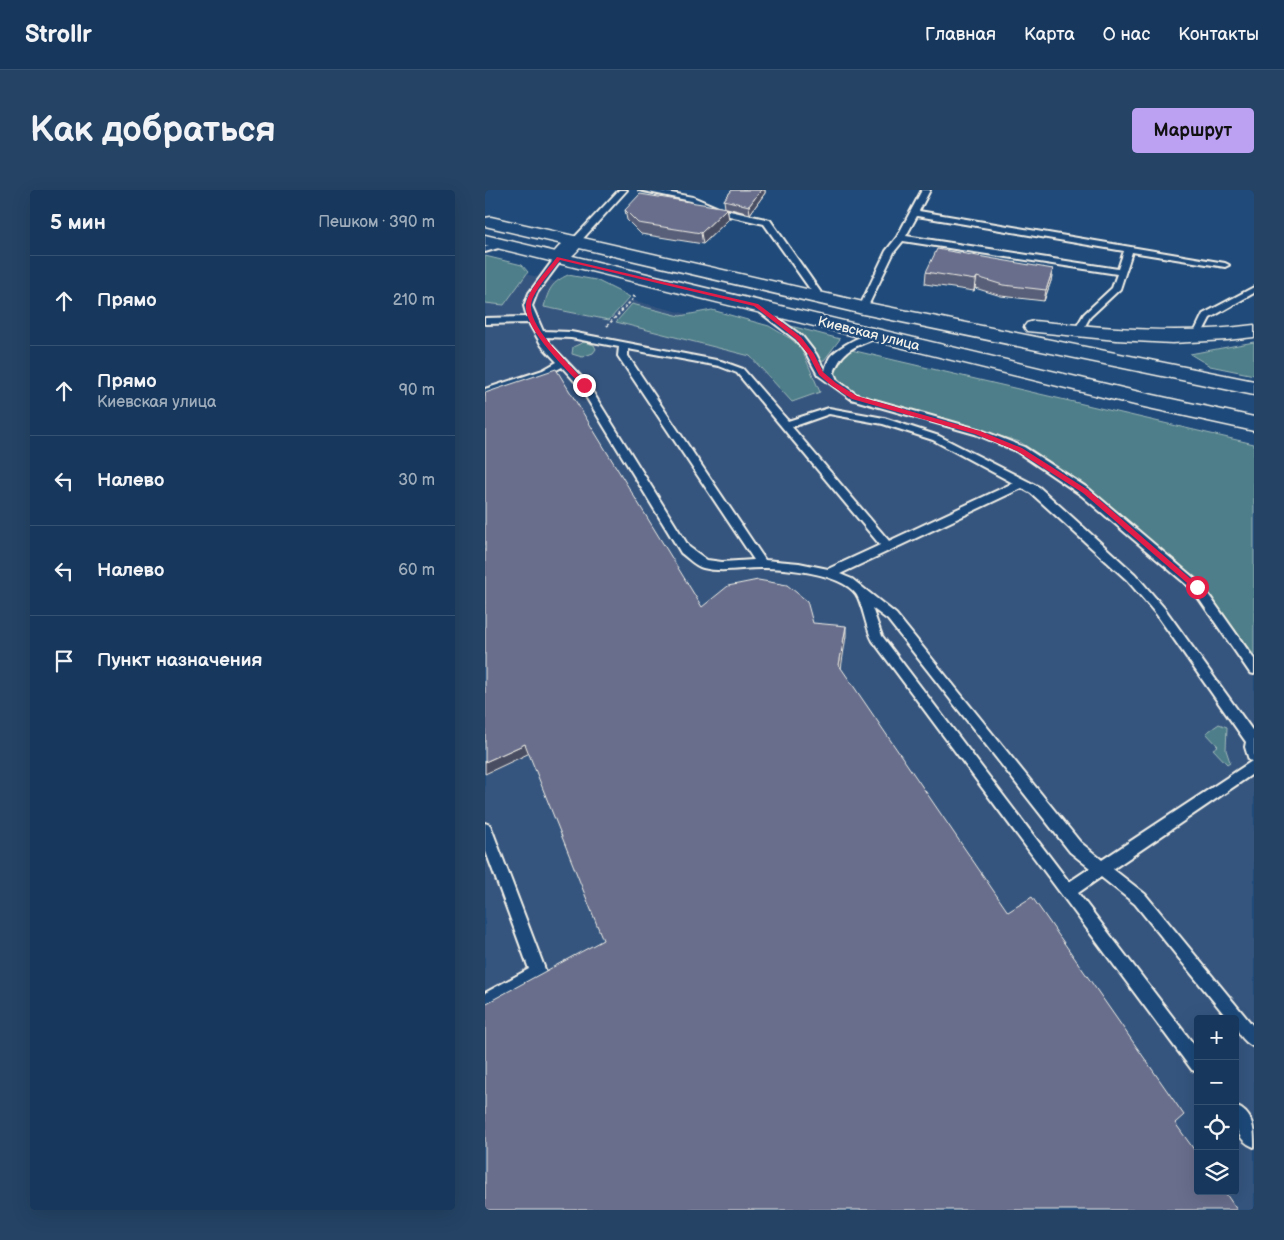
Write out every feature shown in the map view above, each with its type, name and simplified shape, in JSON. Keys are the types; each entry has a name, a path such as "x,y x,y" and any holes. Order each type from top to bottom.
{"main road":[{"name":"Киевская улица","path":"485,221 863,308 1254,388"},
{"path":"559,258 576,241"},
{"name":"Киевская улица","path":"493,242 1135,398 1254,424"},
{"path":"863,308 1078,331 1166,338 1254,331"}],"lane":[{"path":"576,241 623,190"},
{"path":"643,190 693,198 719,211 767,222 820,298"},
{"path":"693,198 701,190"},
{"path":"863,308 886,250 901,238 926,190"},
{"path":"915,213 1225,265"},
{"path":"901,238 1120,272"},
{"path":"485,250 493,242"},
{"path":"1078,331 1087,316 1116,288 1129,248"},
{"path":"559,258 533,293 528,306 532,320 545,344 584,385 685,550 704,564 799,566 829,574 847,582 892,617 1075,846 1140,900 1254,1039"},
{"path":"1196,337 1206,316 1254,290"},
{"path":"756,305 799,338 811,354 821,373 855,397 978,432 1020,449 1085,492 1197,587 1254,669"},
{"path":"485,321 532,320"},
{"path":"540,334 571,335 721,364 740,371 887,546"},
{"path":"834,384 829,372 834,358 848,346 876,335"},
{"path":"623,345 623,356 762,564"},
{"path":"485,392 546,372 563,363"},
{"path":"787,425 829,411 884,421 936,438 1035,490 1131,577 1161,612 1253,738 1251,747 1254,756"},
{"path":"829,574 1022,483"},
{"path":"861,593 877,638 1195,1060"},
{"path":"1068,891 1254,766"},
{"path":"485,830 538,972 485,1002"},
{"path":"1239,1119 1254,1139"}],"path":[{"path":"615,318 635,297"}],"shaded area":[{"path":"485,264 1004,392 1254,608 1254,1210 485,1210"}],"green space":[{"path":"485,256 522,265 528,272 504,305 485,303"},
{"path":"568,275 596,280 630,297 609,320 544,307 551,287"},
{"path":"632,304 680,316 712,310 769,326 791,339 801,348 820,392 792,402 750,356 616,322"},
{"path":"787,325 840,339 822,363 808,343"},
{"path":"584,342 594,345 596,349 593,353 582,357 572,354 573,347"},
{"path":"1254,342 1254,375 1210,366 1190,354"},
{"path":"851,350 1254,444 1254,655 1200,586 1089,487 1020,442 859,394 838,380 836,375 838,364"},
{"path":"1219,724 1227,727 1226,750 1230,762 1227,764 1213,749 1218,746 1206,733"}],"building":[{"path":"732,190 761,190 749,206 724,200"},
{"path":"640,194 727,208 701,233 638,223 625,210"},
{"path":"937,249 1053,269 1046,290 1003,285 977,277 975,280 926,272"},
{"path":"556,369 702,607 728,586 758,580 787,585 807,601 813,623 846,626 839,665 1008,912 1032,897 1184,1115 1175,1123 1194,1149 1194,1195 1227,1195 1237,1210 485,1210 485,1004 603,940 525,744 485,762 485,393"}],"route":[{"path":"584,385 545,344 532,320 528,306 533,293 559,258 756,305 799,338 811,354 821,373 834,384 855,397 932,421 978,432 1020,449 1085,492 1197,587"}]}
